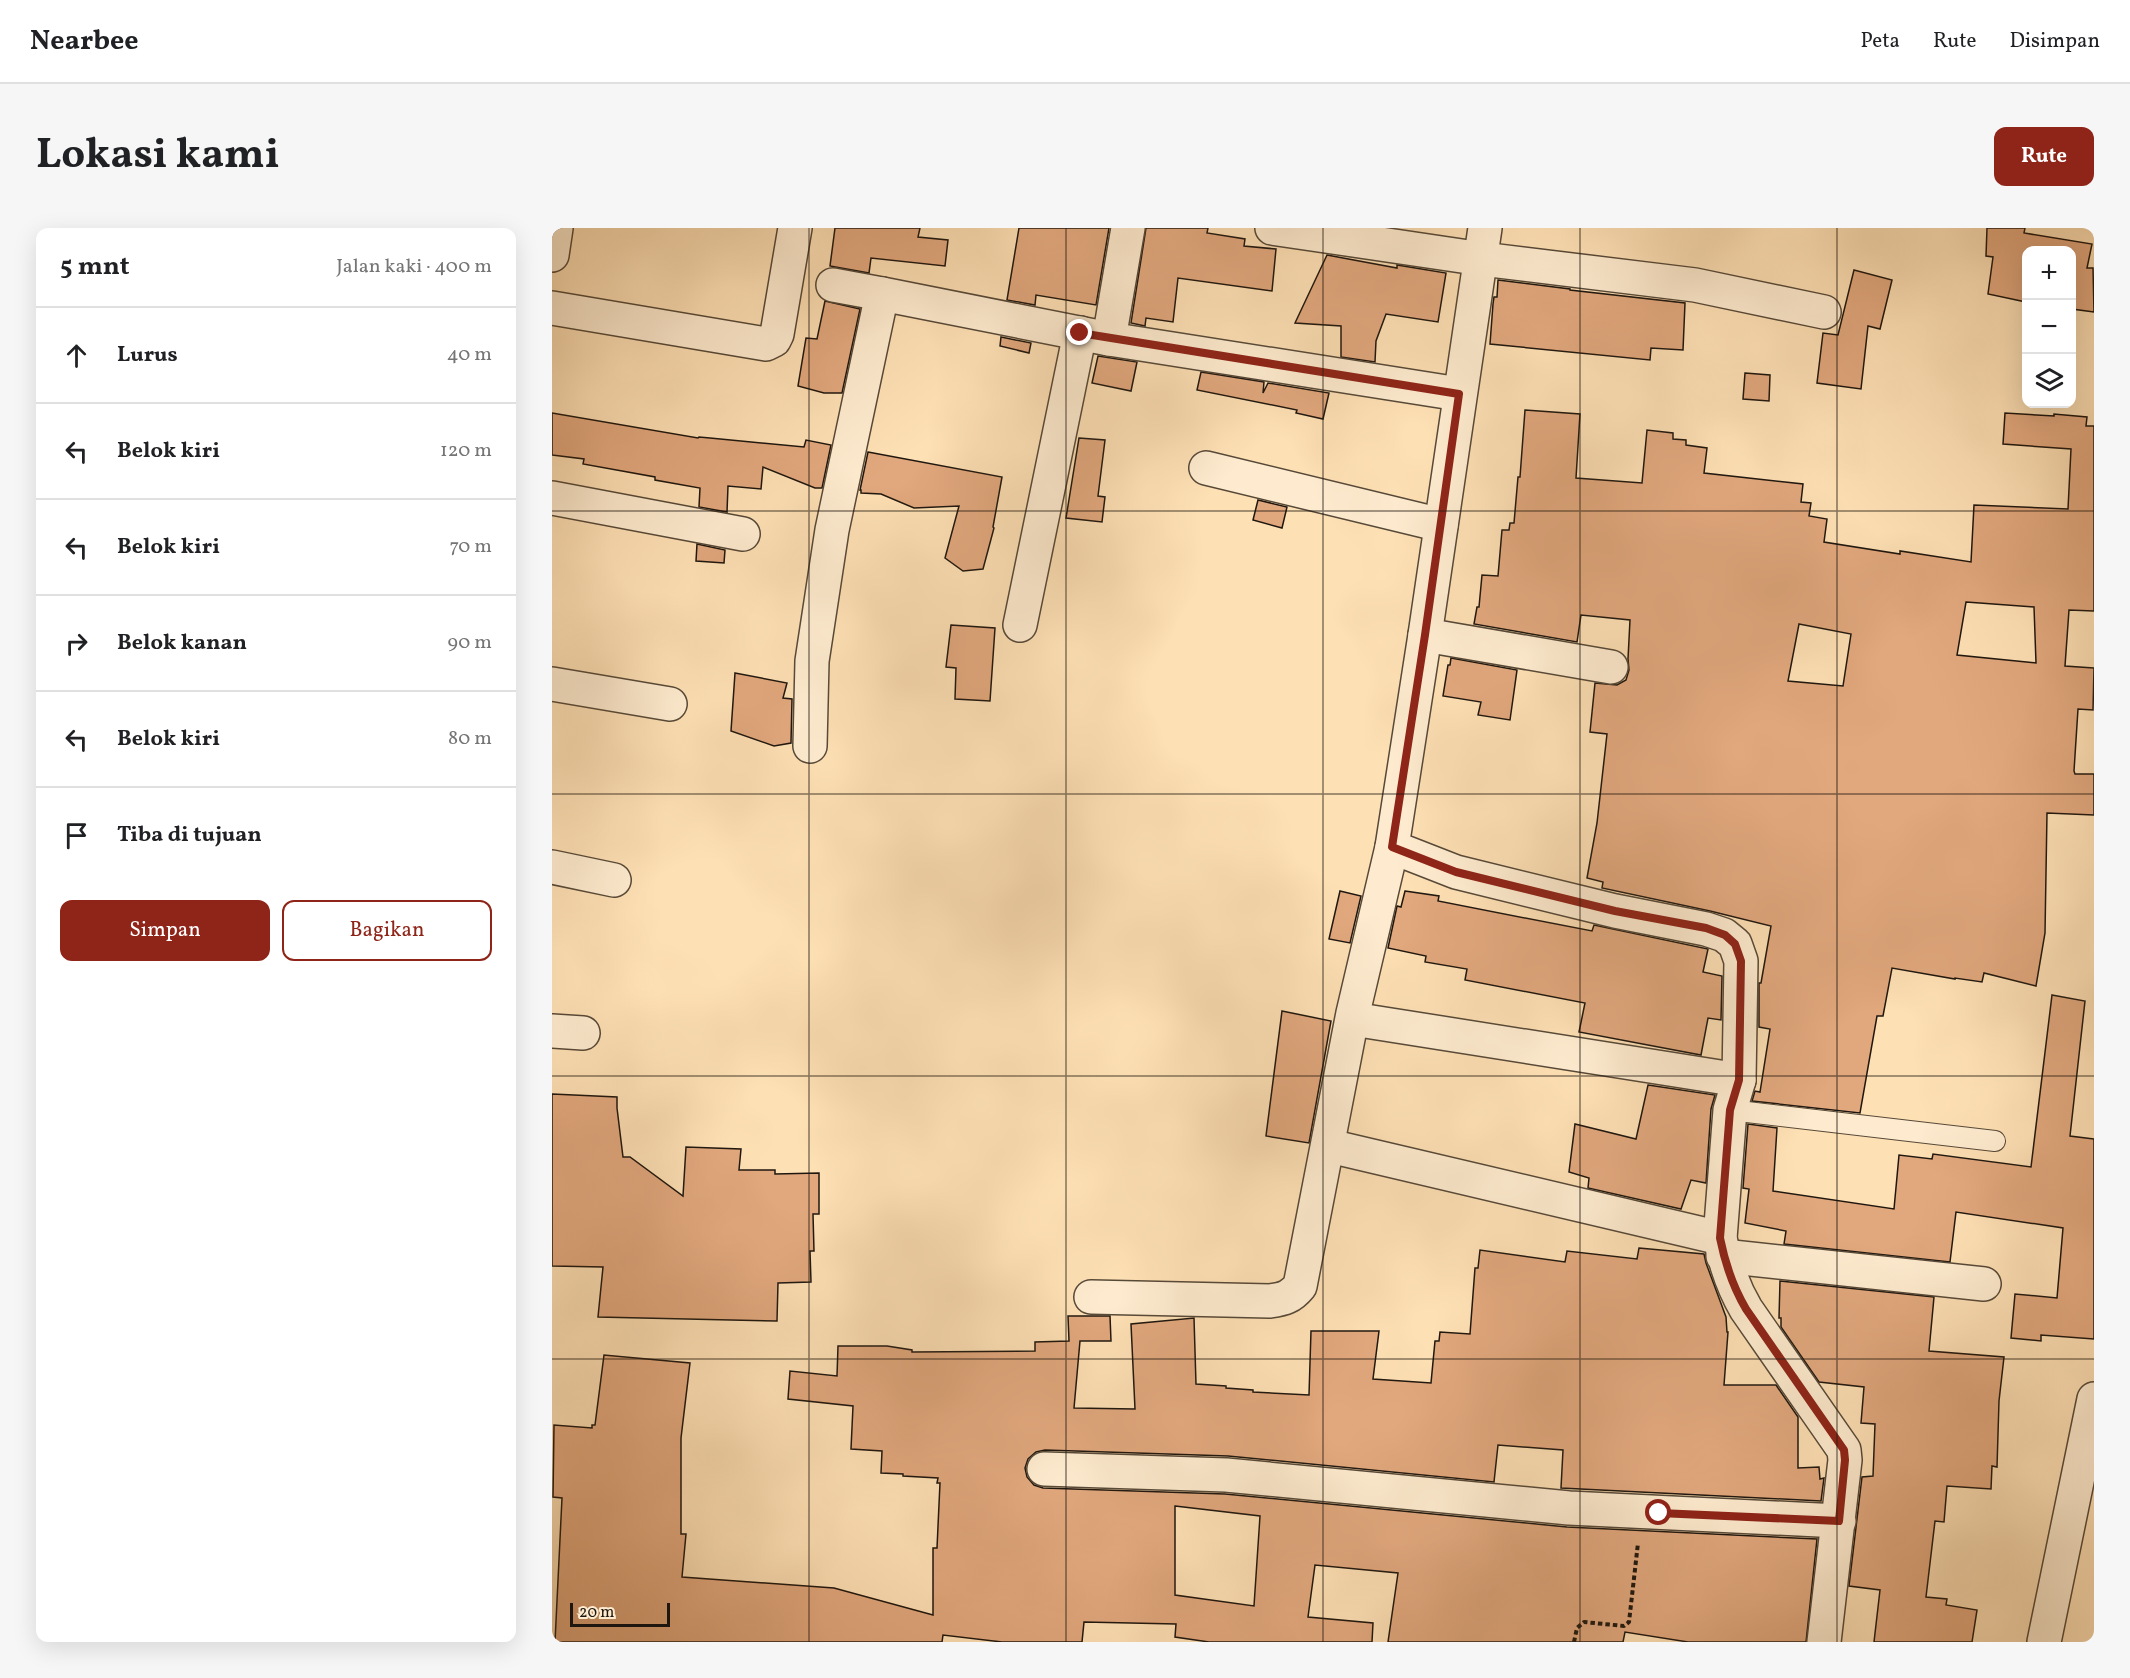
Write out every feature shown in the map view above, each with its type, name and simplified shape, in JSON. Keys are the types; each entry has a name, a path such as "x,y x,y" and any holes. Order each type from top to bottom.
{"street":[{"path":"552,255 556,228"},
{"path":"552,308 766,344 774,340 777,334 795,228"},
{"path":"1020,625 1094,336 1128,228"},
{"path":"1272,228 1483,244 1824,312"},
{"path":"1091,1298 1270,1301 1285,1299 1300,1286 1353,1013 1392,847 1483,244"},
{"path":"833,285 1094,336 1459,394"},
{"path":"810,746 812,661 832,530 882,294"},
{"path":"1206,468 1441,525"},
{"path":"552,498 743,534"},
{"path":"1425,635 1611,667"},
{"path":"552,684 670,704"},
{"path":"1392,847 1456,872 1615,911 1706,928 1725,935 1735,944 1741,961 1735,1095 1722,1247 1738,1296 1844,1450 1839,1521 1824,1642"},
{"path":"552,867 614,880"},
{"path":"1359,1020 1735,1095"},
{"path":"1338,1148 1722,1247 1984,1284"},
{"path":"2044,1642 2094,1399"},
{"path":"1044,1469 1226,1475 1569,1508 1839,1521"}],"lane":[{"path":"1735,1095 1995,1141"}],"path":[{"path":"1574,1642 1577,1628 1584,1622 1624,1626 1629,1622 1641,1512"}],"building":[{"path":"835,228 920,228 918,237 948,240 945,266 871,258 869,273 830,266"},
{"path":"1019,228 1109,228 1096,305 1036,295 1035,305 1007,300"},
{"path":"1146,228 1208,228 1207,233 1245,239 1244,246 1276,249 1272,291 1178,278 1173,322 1146,318 1145,326 1131,323"},
{"path":"1987,228 2025,228 2024,233 2092,244 2087,268 2093,268 2094,312 2076,310 2076,246 2022,246 2022,301 1988,294 1993,257 1986,256"},
{"path":"1327,255 1397,268 1397,265 1446,273 1438,322 1386,314 1376,341 1375,362 1341,357 1341,326 1295,323"},
{"path":"1854,270 1892,280 1880,329 1868,326 1861,389 1817,383 1823,333 1838,335"},
{"path":"1498,280 1685,303 1683,350 1651,348 1650,360 1490,344 1493,304 1494,297 1497,297"},
{"path":"825,301 860,309 842,393 824,393 798,386 806,338 817,339"},
{"path":"1001,337 1031,343 1029,353 1000,346"},
{"path":"1098,356 1137,362 1131,391 1092,383"},
{"path":"1201,372 1264,382 1263,393 1268,383 1329,393 1323,419 1296,413 1297,410 1197,390"},
{"path":"1745,373 1770,375 1769,401 1743,399"},
{"path":"1525,410 1580,414 1576,478 1642,483 1647,430 1673,433 1673,439 1686,440 1686,445 1707,448 1704,473 1803,484 1801,502 1811,503 1809,516 1827,519 1824,542 1971,562 1974,505 2068,509 2071,449 2003,444 2005,413 2087,417 2086,426 2094,426 2094,611 2069,610 2065,666 2094,668 2093,710 2078,709 2074,771 2075,774 2094,774 2094,815 2047,813 2045,933 2036,986 1984,973 1982,982 1892,968 1883,1016 1877,1016 1860,1113 1752,1101 1755,1091 1760,1092 1770,1029 1759,1027 1759,983 1761,983 1771,926 1602,888 1603,882 1587,878 1597,823 1607,734 1590,732 1595,683 1617,685 1626,680 1629,670 1630,620 1581,615 1577,642 1474,624 1477,607 1479,607 1482,575 1498,576 1502,530 1509,530 1510,523 1514,523 1518,477 1520,477","holes":["1966,602 2034,607 2036,663 1957,655","1799,624 1851,634 1843,686 1788,681"]},
{"path":"552,413 698,438 804,447 806,440 831,445 822,488 815,488 763,467 761,489 728,486 727,512 699,507 700,488 583,464 584,459 552,455"},
{"path":"1079,438 1105,440 1098,496 1105,497 1102,522 1066,518"},
{"path":"868,452 1002,477 994,528 983,569 963,571 945,558 959,506 914,508 881,494 861,493"},
{"path":"1258,500 1287,507 1282,528 1253,520"},
{"path":"697,544 725,550 724,563 696,561"},
{"path":"951,625 995,628 990,701 955,699 956,668 946,667"},
{"path":"1451,658 1517,670 1510,720 1478,715 1481,702 1443,696"},
{"path":"735,673 787,683 783,698 792,699 791,743 774,746 731,731"},
{"path":"1340,891 1361,896 1350,943 1329,939"},
{"path":"1405,891 1439,896 1438,901 1592,931 1594,925 1708,949 1703,972 1722,976 1721,1020 1708,1018 1701,1055 1579,1032 1585,1003 1465,980 1467,969 1425,962 1426,956 1388,948 1397,906 1401,907"},
{"path":"2052,995 2085,1001 2070,1136 2094,1139 2094,1339 2041,1335 2041,1341 2011,1338 2015,1294 2057,1298 2063,1228 1956,1212 1950,1262 1784,1244 1786,1231 1745,1223 1749,1189 1743,1188 1748,1124 1777,1128 1773,1191 1894,1209 1899,1155 1932,1159 1933,1154 2031,1167"},
{"path":"1282,1011 1331,1021 1309,1143 1266,1136"},
{"path":"1648,1085 1715,1095 1711,1109 1706,1183 1691,1180 1681,1209 1588,1188 1589,1178 1569,1172 1575,1124 1636,1139"},
{"path":"552,1094 617,1097 623,1157 630,1157 683,1196 686,1147 741,1149 739,1170 775,1170 775,1174 819,1173 819,1214 813,1214 814,1251 810,1251 811,1282 778,1283 777,1321 598,1317 603,1267 552,1266"},
{"path":"1639,1248 1704,1254 1726,1317 1728,1332 1724,1385 1776,1385 1798,1417 1798,1468 1819,1467 1820,1479 1824,1478 1821,1501 1561,1488 1563,1450 1498,1445 1494,1482 1228,1456 1045,1450 1036,1452 1028,1459 1025,1468 1027,1477 1034,1485 1043,1488 1225,1494 1567,1527 1817,1539 1806,1642 1688,1642 1625,1632 1623,1642 1388,1642 1398,1573 1315,1565 1308,1617 1373,1623 1372,1642 1209,1642 1175,1637 1176,1624 1084,1622 1082,1642 1002,1642 943,1635 942,1642 555,1642 562,1498 553,1497 554,1425 592,1428 592,1425 595,1425 604,1355 690,1363 681,1438 681,1534 686,1534 682,1577 834,1588 933,1615 933,1548 937,1548 940,1483 937,1483 938,1478 881,1473 882,1451 851,1449 853,1406 788,1399 790,1371 837,1376 838,1346 887,1346 912,1350 912,1352 1035,1351 1035,1342 1069,1341 1068,1316 1110,1316 1111,1341 1080,1341 1074,1408 1135,1409 1131,1324 1194,1318 1196,1384 1226,1386 1226,1388 1253,1390 1253,1392 1309,1395 1311,1331 1379,1331 1373,1379 1431,1383 1435,1341 1439,1341 1440,1332 1470,1334 1475,1268 1478,1268 1480,1250 1565,1262 1567,1251 1637,1259","holes":["1175,1506 1260,1516 1254,1606 1175,1595"]},
{"path":"1780,1281 1934,1297 1929,1351 2004,1357 1999,1401 1997,1467 1992,1466 1991,1489 1947,1486 1944,1522 1935,1521 1926,1597 1947,1599 1946,1605 1977,1610 1972,1642 1874,1642 1880,1590 1849,1586 1862,1477 1873,1476 1875,1424 1861,1423 1864,1387 1819,1382 1781,1327 1781,1318 1779,1318"}],"route":[{"path":"1080,333 1459,394 1392,847 1456,872 1615,911 1706,928 1725,935 1735,944 1741,961 1739,1080 1730,1110 1720,1238 1723,1256 1738,1296 1746,1309 1844,1450 1839,1521 1659,1513"}]}
